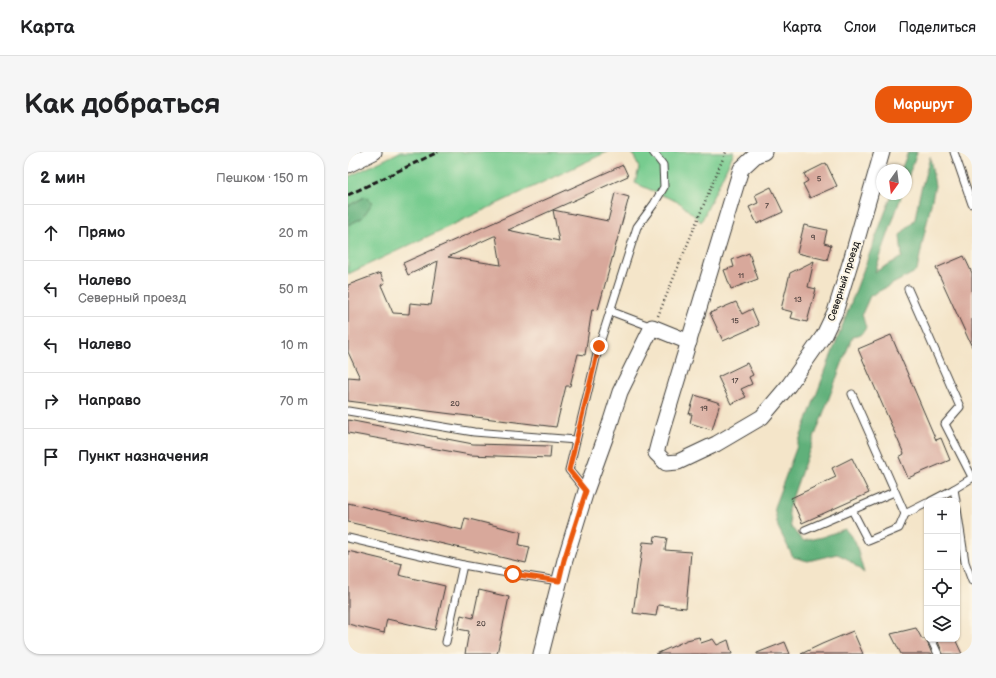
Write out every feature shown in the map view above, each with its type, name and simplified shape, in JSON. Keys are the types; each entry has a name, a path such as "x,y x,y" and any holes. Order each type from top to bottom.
{"street":[{"path":"348,165 374,152"},
{"name":"Северный проезд","path":"764,152 756,155 741,169 662,430 656,454 666,464 678,462 716,444 762,416 789,385 824,336 835,312 882,152"},
{"path":"541,654 564,560 620,392 652,327 689,342"}],"lane":[{"path":"586,491 569,470 599,346 637,227 654,204 664,187 663,165 653,152"},
{"path":"954,152 972,204"},
{"path":"908,290 960,407 945,424 972,478 937,498"},
{"path":"610,311 652,327"},
{"path":"852,394 904,514 899,528 868,541 852,510"},
{"path":"348,411 474,432 576,440"},
{"path":"954,489 956,498"},
{"path":"805,530 894,492"},
{"path":"904,514 924,504"},
{"path":"960,530 965,562 972,581"},
{"path":"348,538 463,565 559,581"},
{"path":"446,642 463,565"},
{"path":"932,642 938,654"}],"path":[{"path":"652,327 658,316 726,152"}],"green space":[{"path":"400,152 607,152 348,274 348,225 362,218 364,197 348,206 348,177"},
{"path":"632,152 734,152 701,222 680,203 635,183 639,168"},
{"path":"908,152 917,152 912,166 912,164 903,164"},
{"path":"930,157 935,186 917,271 870,296 862,314 866,328 861,335 852,337 788,510 791,527 803,541 822,537 845,529 855,541 864,573 846,558 837,554 808,561 793,557 778,527 774,507 890,200 900,200 875,272 902,257 900,235 915,219 919,197"},
{"path":"365,197 373,202 362,218 348,225 348,206"}],"building":[{"path":"826,163 837,186 810,198 803,184 808,181 804,174"},
{"path":"623,165 628,176 508,230 559,241 553,210 608,221 615,193 629,197 598,310 592,309 585,355 578,354 570,386 566,386 556,427 348,401 348,377 360,378 348,352 348,285 380,273 385,283 381,285 393,313 409,314 410,303 431,305 438,261 408,275 403,263","holes":["494,236 496,236 501,265 448,257"]},
{"path":"771,187 783,212 757,224 749,207 758,203 755,195"},
{"path":"804,225 827,230 824,243 831,245 827,260 797,253"},
{"path":"749,253 758,279 731,289 724,270 734,267 732,260"},
{"path":"964,256 972,273 972,347 936,268"},
{"path":"814,261 808,287 816,289 807,322 791,318 793,312 781,309 790,273"},
{"path":"736,302 742,314 752,309 759,325 723,341 710,313"},
{"path":"891,335 936,440 941,438 950,460 908,478 899,457 904,454 858,349"},
{"path":"747,363 753,375 749,377 752,384 741,389 746,397 731,404 718,377"},
{"path":"695,395 720,403 712,430 690,423 692,414 689,414"},
{"path":"348,420 473,444 551,446 550,458 470,455 348,433"},
{"path":"852,458 869,493 802,523 791,498 836,477 832,468"},
{"path":"348,503 462,530 465,518 521,532 519,545 530,547 526,563 348,522"},
{"path":"655,536 667,538 665,550 691,552 686,608 658,605 656,616 633,613 643,542 654,543"},
{"path":"348,551 402,564 399,575 445,586 435,630 387,619 384,633 348,624"},
{"path":"479,590 509,597 497,654 465,654 469,631 458,629 461,615 473,618"},
{"path":"916,628 922,639 924,639 924,642 927,642 932,654 901,654 891,634"},
{"path":"853,631 863,654 801,654 822,644"},
{"path":"699,637 701,643 713,639 717,645 728,640 732,654 656,654 687,640"},
{"path":"785,642 790,654 757,654 757,653"},
{"path":"938,642 956,642 962,654 943,654"}],"railway":[{"path":"348,195 438,152"}],"route":[{"path":"513,574 559,581 564,560 586,491 569,470 599,346"}]}
